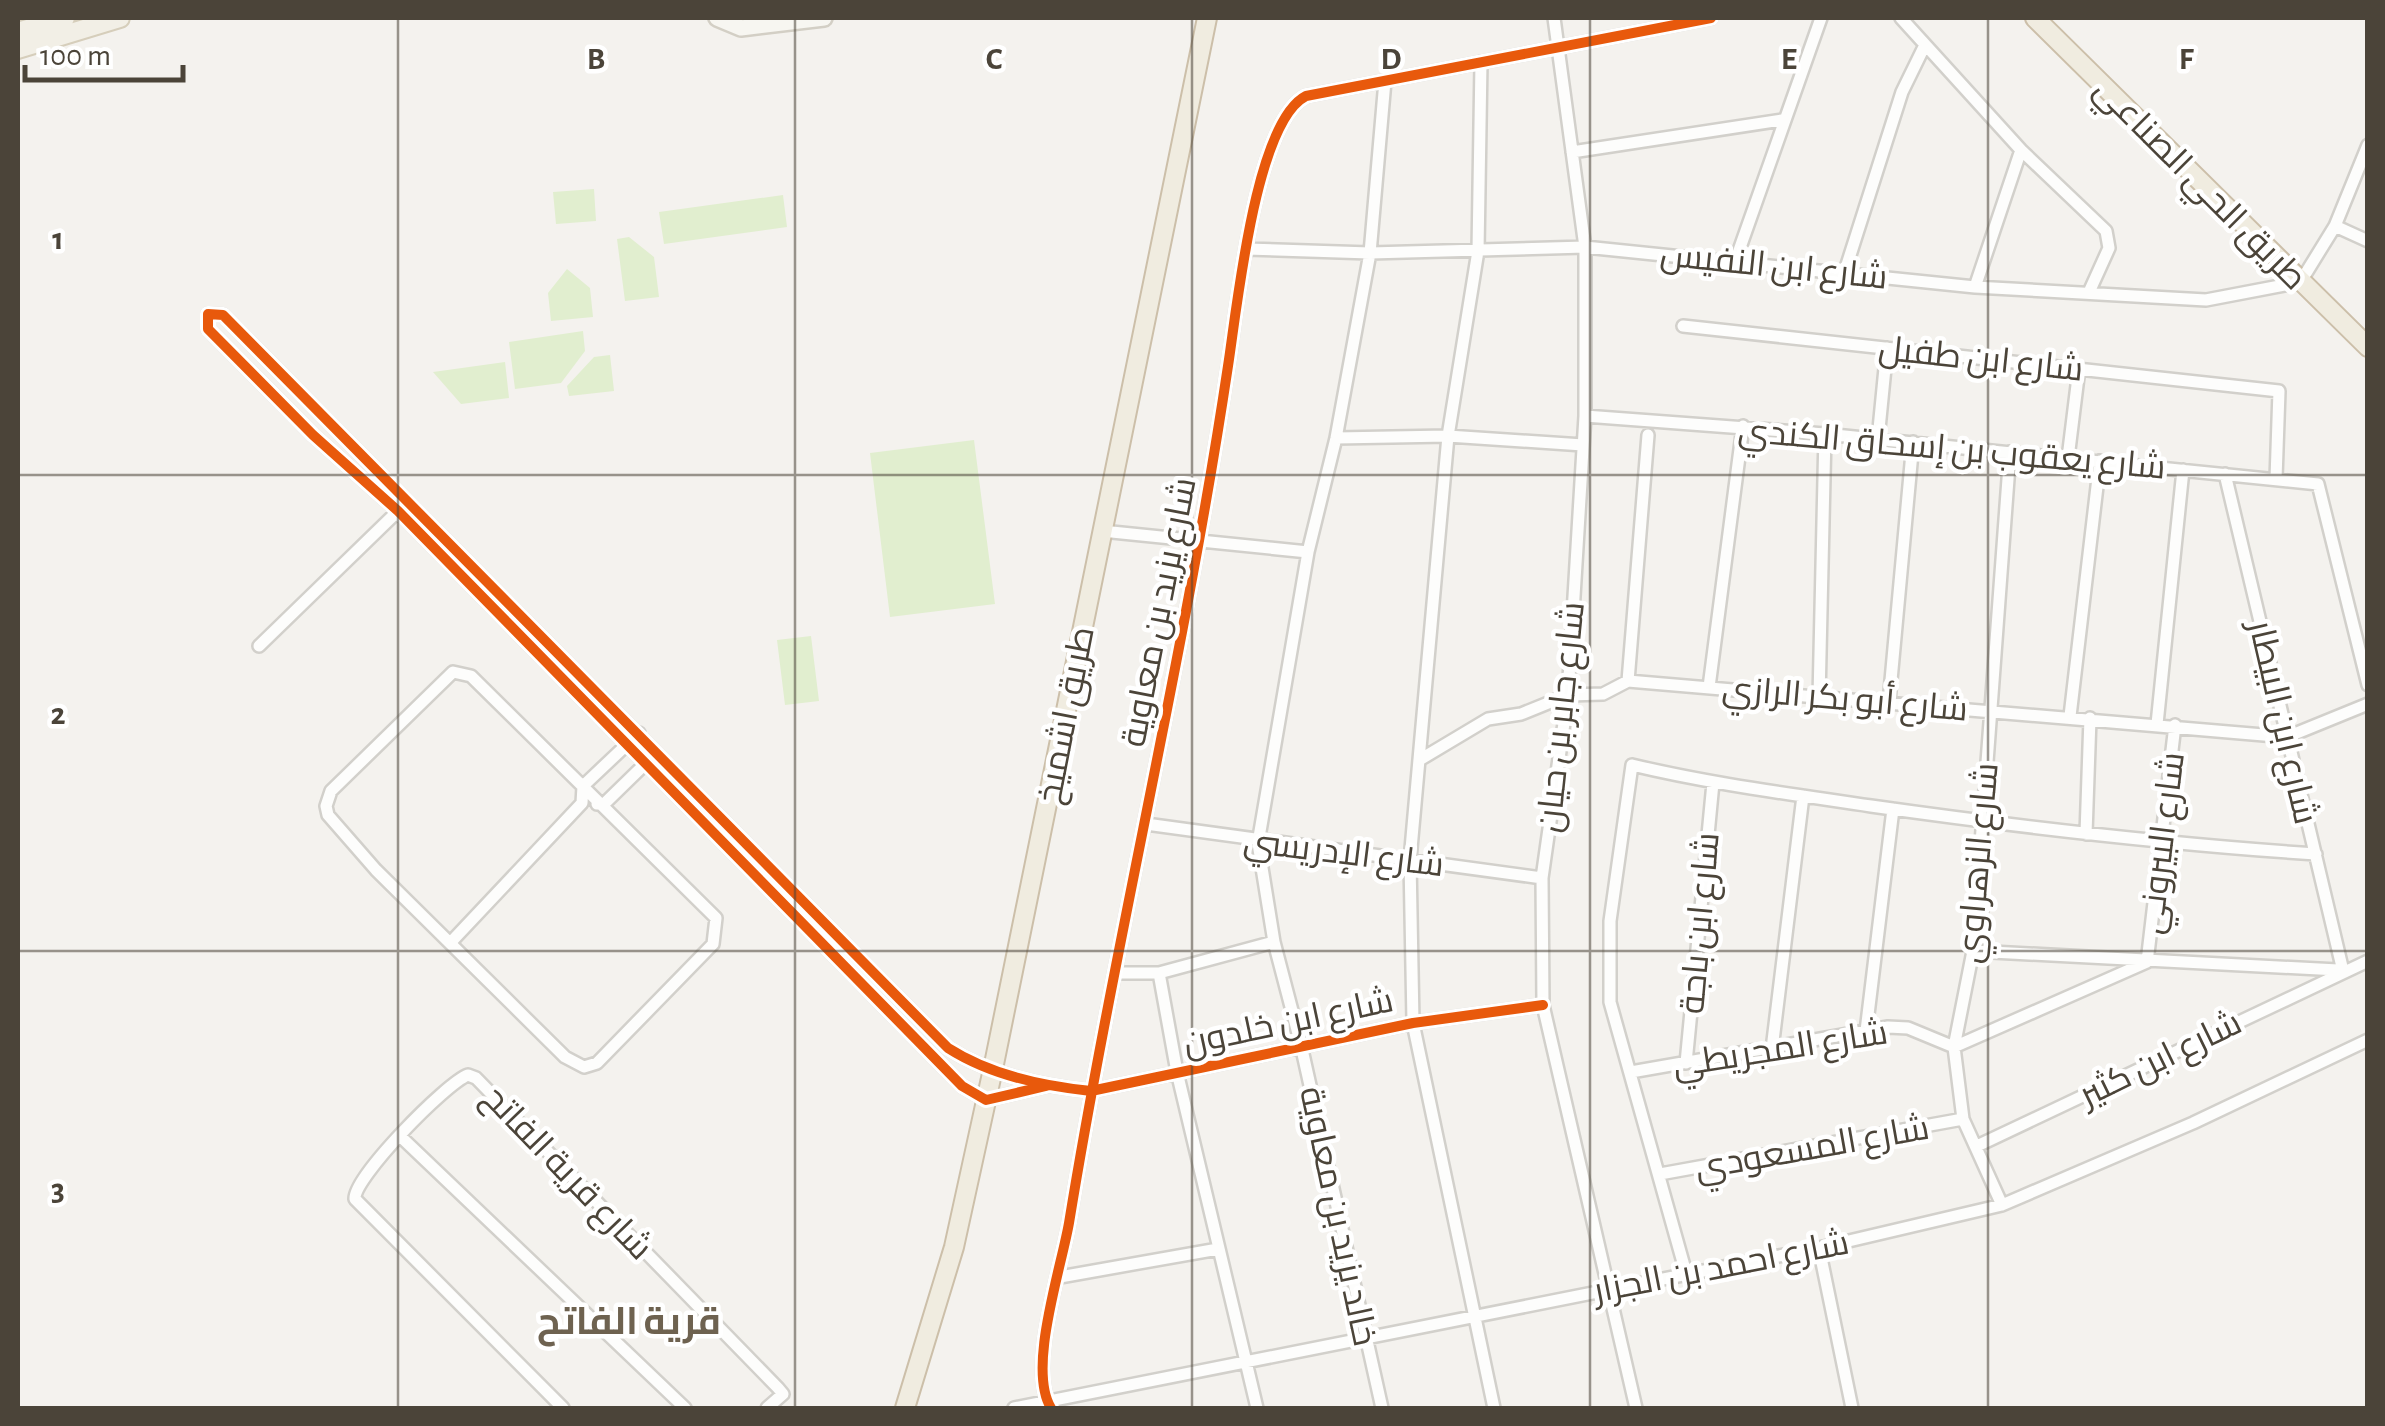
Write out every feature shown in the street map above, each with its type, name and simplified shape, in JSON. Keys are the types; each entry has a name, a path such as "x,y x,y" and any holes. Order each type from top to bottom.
{"highway":[{"name":"طريق اشميخ","path":"905,1408 954,1247 993,1070 1206,18"},
{"name":"طريق الحي الصناعي","path":"2035,18 2303,278 2368,331"},
{"name":"طريق الحي الصناعي","path":"2051,18 2368,348"}],"main road":[{"path":"18,32 65,18"},
{"path":"18,49 120,18"},
{"path":"717,18 741,28 824,18"}],"street":[{"name":"شارع جابر بن حيان","path":"1554,18 1585,246 1585,416 1568,696 1542,878 1543,1005 1636,1408"},
{"name":"شارع يزيد بن معاوية","path":"1048,1404 1043,1360 1090,1090 1202,543 1252,210 1284,113 1306,96 1711,18"},
{"path":"1736,260 1821,18"},
{"path":"1900,18 2020,150 2106,231 2109,248 2090,290"},
{"path":"1845,271 1902,92 1925,45"},
{"path":"1480,62 1478,251 1448,436 1410,860 1413,1023 1494,1408"},
{"name":"خالد يزيد بن معاوية","path":"1382,1408 1301,1045 1274,942 1258,843 1308,552 1336,438 1370,253 1385,81"},
{"path":"1572,152 1782,120"},
{"path":"2303,278 2335,226 2368,145"},
{"path":"1975,287 2020,150"},
{"path":"2335,226 2368,241"},
{"name":"شارع ابن النفيس","path":"1246,249 1370,253 1585,246 1975,287 2090,290 2206,300 2303,278"},
{"path":"208,314 223,315 948,1048 993,1070 1046,1086 986,1100 951,1075 398,511 313,435 208,328 208,314"},
{"name":"شارع ابن طفيل","path":"1683,326 2279,391 2276,479"},
{"path":"1878,439 1887,348"},
{"path":"2068,458 2079,369"},
{"name":"شارع يعقوب بن إسحاق الكندي","path":"1585,416 1913,442 2318,484 2368,685"},
{"path":"313,435 326,420"},
{"path":"1709,687 1743,427"},
{"path":"1818,698 1826,434"},
{"path":"1628,681 1648,435"},
{"path":"1336,438 1448,436 1583,445"},
{"path":"1889,702 1913,442"},
{"name":"شارع الزهراوي","path":"2002,1205 1963,1120 1954,1047 1973,951 2010,452"},
{"path":"2070,716 2100,461"},
{"path":"2158,724 2183,470"},
{"name":"شارع ابن البيطار","path":"2225,474 2342,970"},
{"path":"259,646 408,502"},
{"path":"1102,531 1308,552"},
{"path":"462,672 583,786 710,911 718,927 713,944 604,1057 584,1067 575,1065 331,821 326,806 331,790 440,681 462,672"},
{"name":"شارع أبو بكر الرازي","path":"1420,760 1488,719 1522,714 1568,696 1602,694 1628,681 2287,737"},
{"path":"2287,737 2368,704"},
{"path":"2086,834 2090,718"},
{"name":"شارع البيروني","path":"2147,962 2175,725"},
{"path":"452,942 582,804 583,786 639,733"},
{"path":"582,804 604,804 657,751"},
{"path":"1686,1272 1610,1002 1610,952 1632,765 1713,782 1982,822 2160,843 2316,854"},
{"name":"شارع ابن باجة","path":"1686,1063 1713,782"},
{"path":"1772,1048 1803,796"},
{"path":"1866,1031 1893,809"},
{"name":"شارع الإدريسي","path":"1146,824 1258,843 1542,878"},
{"path":"1116,973 1159,973 1274,942"},
{"path":"1973,951 2342,970 2368,962"},
{"path":"1954,1047 2147,962"},
{"name":"شارع ابن كثير","path":"1976,1146 2342,970"},
{"path":"1159,973 1177,1072 1257,1408"},
{"name":"شارع ابن خلدون","path":"1046,1086 1090,1090 1413,1023 1543,1005"},
{"name":"شارع المجريطي","path":"1631,1072 1866,1031 1908,1028 1954,1047"},
{"name":"شارع احمد بن الجزار","path":"1014,1408 1818,1248 2002,1205 2193,1123 2368,1040"},
{"name":"شارع قرية الفاتح","path":"563,1408 355,1199 356,1186 460,1078 476,1078 783,1394 767,1408"},
{"name":"شارع المسعودي","path":"1660,1174 1963,1120"},
{"path":"400,1136 685,1408"},
{"path":"1818,1248 1852,1408"},
{"path":"1060,1277 1218,1249"}],"green space":[{"path":"594,189 596,221 556,224 553,192"},
{"path":"783,195 787,227 664,244 659,212"},
{"path":"629,237 654,257 659,297 625,301 617,239"},
{"path":"567,269 590,288 593,317 551,321 548,293"},
{"path":"583,331 585,351 561,383 515,389 509,342"},
{"path":"610,355 614,391 569,396 567,386 594,357"},
{"path":"505,362 509,398 461,404 433,372"},
{"path":"974,440 995,604 890,617 870,453"},
{"path":"811,636 819,701 785,705 777,640"}],"cycle path":[{"path":"1051,1408 1043,1369 1048,1318 1192,581 1251,219 1274,141 1288,113 1306,96 1711,18"},
{"path":"1046,1086 986,1100 962,1086 398,511 313,435 208,329 208,314 223,315 948,1048 964,1057 1016,1078 1091,1091 1413,1023 1543,1005"}],"district":[{"name":"قرية الفاتح","path":"629,1321"}]}
